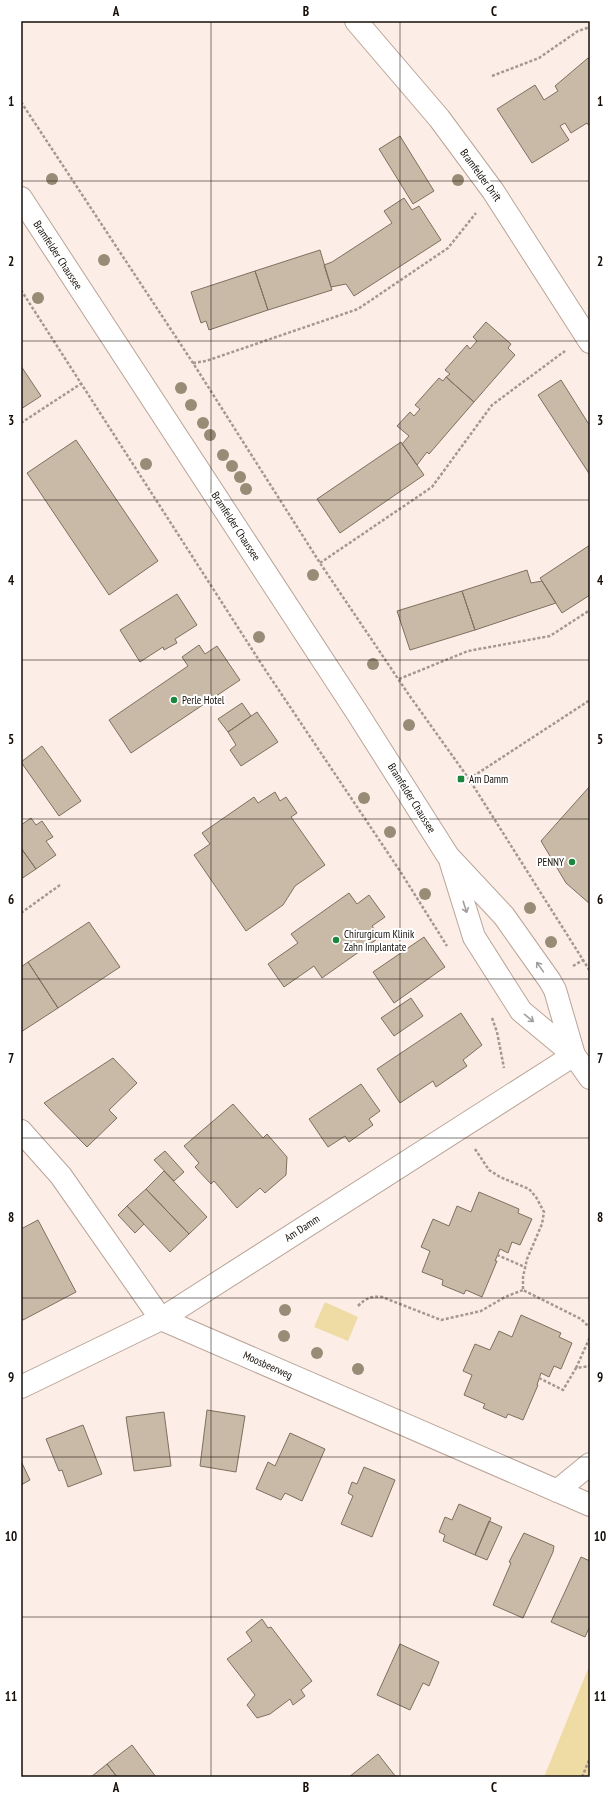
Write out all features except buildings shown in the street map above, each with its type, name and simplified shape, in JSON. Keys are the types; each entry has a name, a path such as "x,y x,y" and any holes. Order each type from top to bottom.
{"street":[{"name":"Bramfelder Drift","path":"356,21 439,118 493,191 588,338"},
{"name":"Bramfelder Chaussee","path":"21,198 356,711 448,856 504,916 550,981 555,990 574,1054"},
{"name":"Bramfelder Chaussee","path":"448,856 474,937 518,1007 574,1054 590,1078"},
{"name":"Am Damm","path":"21,1386 161,1318 574,1054"},
{"path":"21,1131 61,1176 161,1318"},
{"name":"Moosbeerweg","path":"161,1318 590,1505"},
{"path":"557,1491 590,1464"}],"path":[{"path":"492,76 539,58 578,31 590,27"},
{"path":"21,102 193,363 320,563 399,679 470,779 590,972"},
{"path":"193,363 206,361 358,309 448,248 493,191"},
{"path":"21,290 264,668 400,871 450,952"},
{"path":"320,563 432,487 492,405 588,338"},
{"path":"21,423 82,383"},
{"path":"399,679 468,651 550,636 590,610"},
{"path":"470,779 590,700"},
{"path":"21,913 60,885"},
{"path":"488,1012 497,1032 504,1068"},
{"path":"477,1154 489,1170 500,1177 529,1189 536,1197 544,1212 542,1224 525,1267 523,1290"},
{"path":"497,1255 525,1267"},
{"path":"358,1306 364,1300 372,1296 382,1297 441,1320 481,1311 505,1297 523,1290 581,1319 590,1328"},
{"path":"539,1378 563,1390 576,1368 590,1337"},
{"path":"576,1368 590,1366"},
{"path":"582,1777 590,1758"}],"shaded area":[{"path":"325,1302 358,1317 348,1341 314,1327"},
{"path":"590,1664 590,1777 544,1777"}],"place":[{"name":"Perle Hotel","path":"174,700"},
{"name":"Am Damm","path":"461,779"},
{"name":"PENNY","path":"572,862"},
{"name":"Chirurgicum Klinik Zahn Implantate","path":"336,940"}]}
